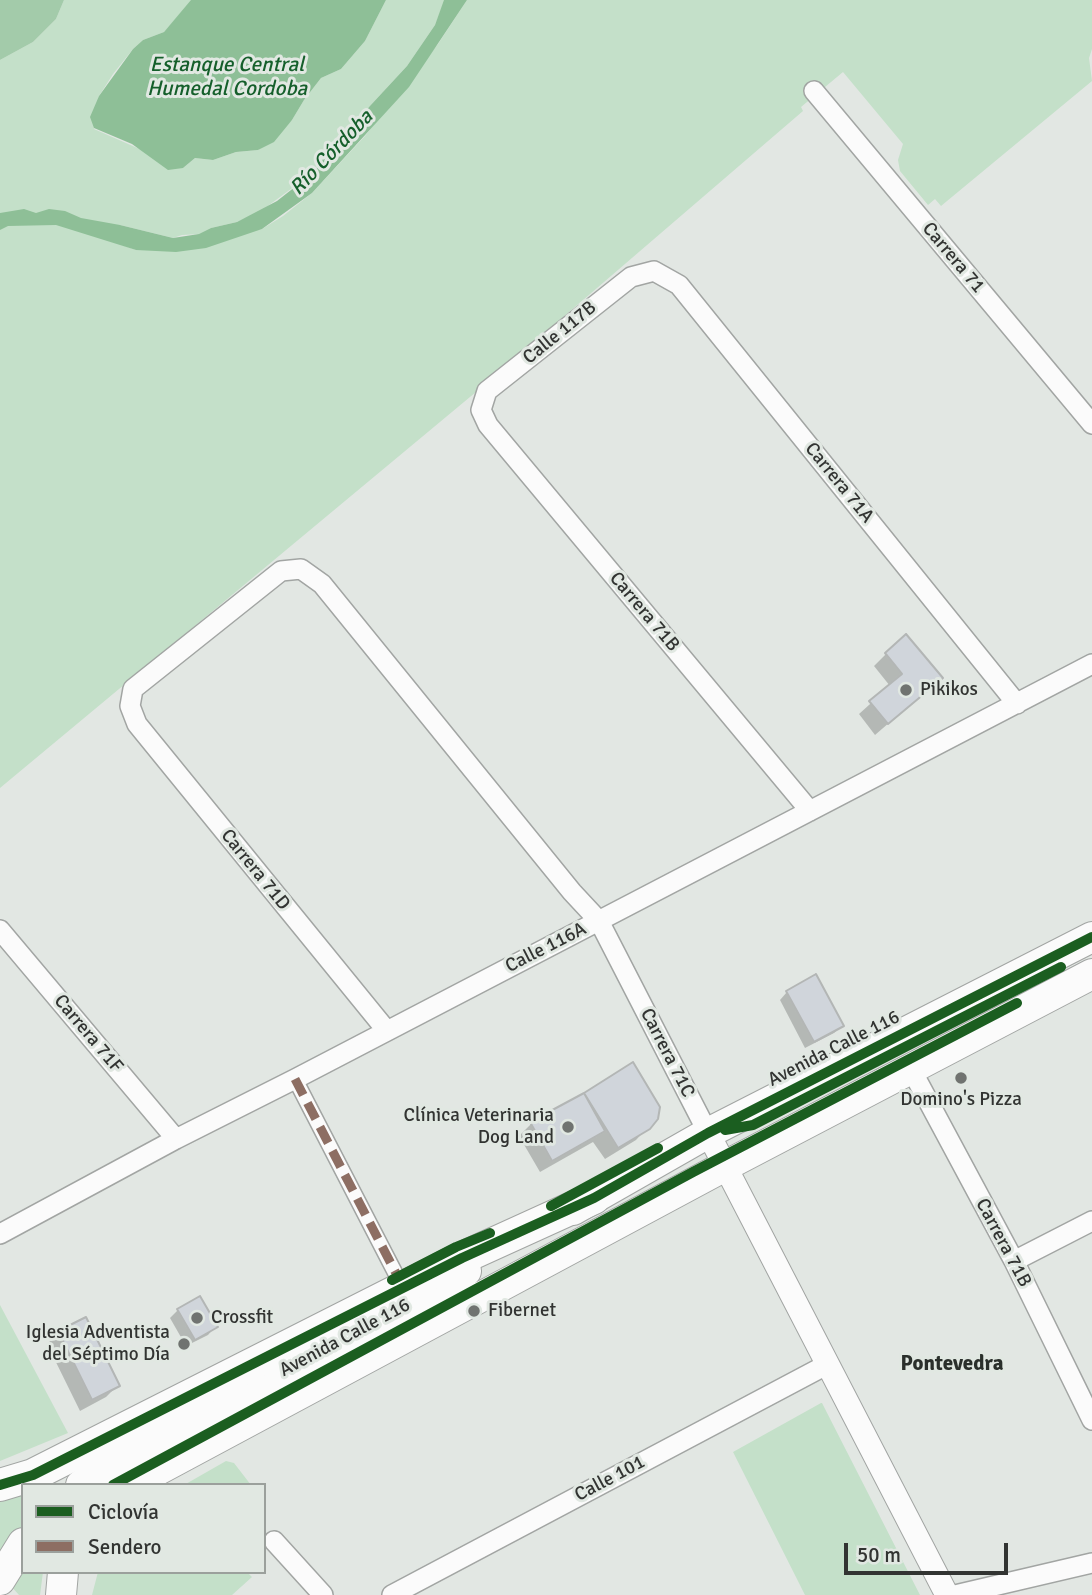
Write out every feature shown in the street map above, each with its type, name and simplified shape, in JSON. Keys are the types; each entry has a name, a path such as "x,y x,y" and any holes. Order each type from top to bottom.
{"highway":[{"path":"0,1485 33,1475 403,1287 594,1198"}],"main road":[{"name":"Avenida Calle 116","path":"84,1483 121,1458 380,1320 708,1133 1092,937"},
{"name":"Avenida Calle 116","path":"134,1483 725,1166 1092,974"},
{"path":"0,1580 21,1546"},
{"path":"61,1595 63,1574"}],"street":[{"name":"Carrera 71","path":"814,91 1092,425"},
{"name":"Calle 117B","path":"481,410 487,391 631,277 653,271"},
{"name":"Carrera 71A","path":"653,271 679,285 1017,704"},
{"name":"Carrera 71B","path":"481,410 488,425 810,811"},
{"name":"Carrera 71D","path":"301,569 281,571 134,689 130,705 137,724 387,1031"},
{"name":"Carrera 71C","path":"301,569 322,584 599,921 947,1595"},
{"name":"Calle 116A","path":"0,1234 176,1139 1092,664"},
{"name":"Carrera 71F","path":"0,930 176,1139"},
{"name":"Carrera 71B","path":"911,1069 1014,1261 1092,1420"},
{"path":"295,1079 403,1287"},
{"path":"1014,1261 1092,1221"},
{"name":"Calle 101","path":"392,1595 828,1364"},
{"path":"274,1541 323,1595"},
{"path":"955,1595 1092,1563"}],"shaded area":[{"path":"0,0 64,0 56,19 33,42 0,60"},
{"path":"64,0 193,0 164,32 143,40 133,49 113,74 99,96 94,129 183,168 195,158 213,160 236,152 258,150 292,120 321,78 341,69 365,41 386,0 445,0 435,25 407,66 369,107 347,137 325,156 314,172 261,211 200,234 173,238 120,225 122,245 136,250 262,229 283,216 312,193 365,136 438,44 467,0 1092,0 1092,49 1089,58 1092,81 941,206 935,199 928,205 900,171 898,160 903,144 843,72 801,107 803,111 476,392 0,788 0,60 33,42 56,19"},
{"path":"0,1305 68,1433 0,1461"},
{"path":"822,1403 920,1595 805,1595 733,1452"},
{"path":"226,1461 234,1463 249,1483 188,1483"},
{"path":"21,1495 21,1574 43,1574 40,1595 19,1595 0,1574 0,1502"},
{"path":"97,1574 249,1574 252,1577 232,1595 92,1595"}],"water":[{"name":"Estanque Central Humedal Cordoba","path":"191,0 386,0 365,41 341,69 321,78 274,142 258,150 236,152 213,160 195,158 183,168 168,170 132,144 94,128 90,117 99,96 133,49 143,40 164,32"},
{"name":"Río Córdoba","path":"444,0 467,0 409,87 312,193 262,229 206,248 176,252 136,250 56,225 8,226 0,230 0,213 24,209 36,213 49,209 65,211 81,218 173,238 199,234 211,228 237,222 277,201 314,172 325,156 347,137 369,107 407,66 435,25"}],"building":[{"name":"Pikikos","path":"906,634 943,678 888,724 869,701 902,674 885,653"},
{"path":"816,974 844,1026 814,1042 786,991"},
{"path":"633,1062 660,1107 658,1119 650,1129 618,1148 584,1093"},
{"name":"Clínica Veterinaria Dog Land","path":"584,1093 605,1131 552,1161 530,1122"},
{"name":"Crossfit","path":"200,1296 218,1327 195,1340 177,1309"},
{"path":"86,1317 120,1386 92,1400 58,1331"}],"marked path":[{"path":"295,1079 400,1281"}],"cycle path":[{"path":"0,1485 33,1475 462,1258 594,1198 708,1133 1092,937"},
{"path":"725,1130 753,1125 1061,967"},
{"path":"117,1483 693,1172 1017,1003"},
{"path":"551,1206 658,1148"},
{"path":"392,1280 490,1233"}],"place":[{"name":"Pikikos","path":"906,690"},
{"name":"Domino's Pizza","path":"961,1078"},
{"name":"Clínica Veterinaria Dog Land","path":"568,1127"},
{"name":"Fibernet","path":"474,1311"},
{"name":"Crossfit","path":"197,1318"},
{"name":"Iglesia Adventista del Séptimo Día","path":"184,1344"}],"district":[{"name":"Pontevedra","path":"952,1364"}]}
